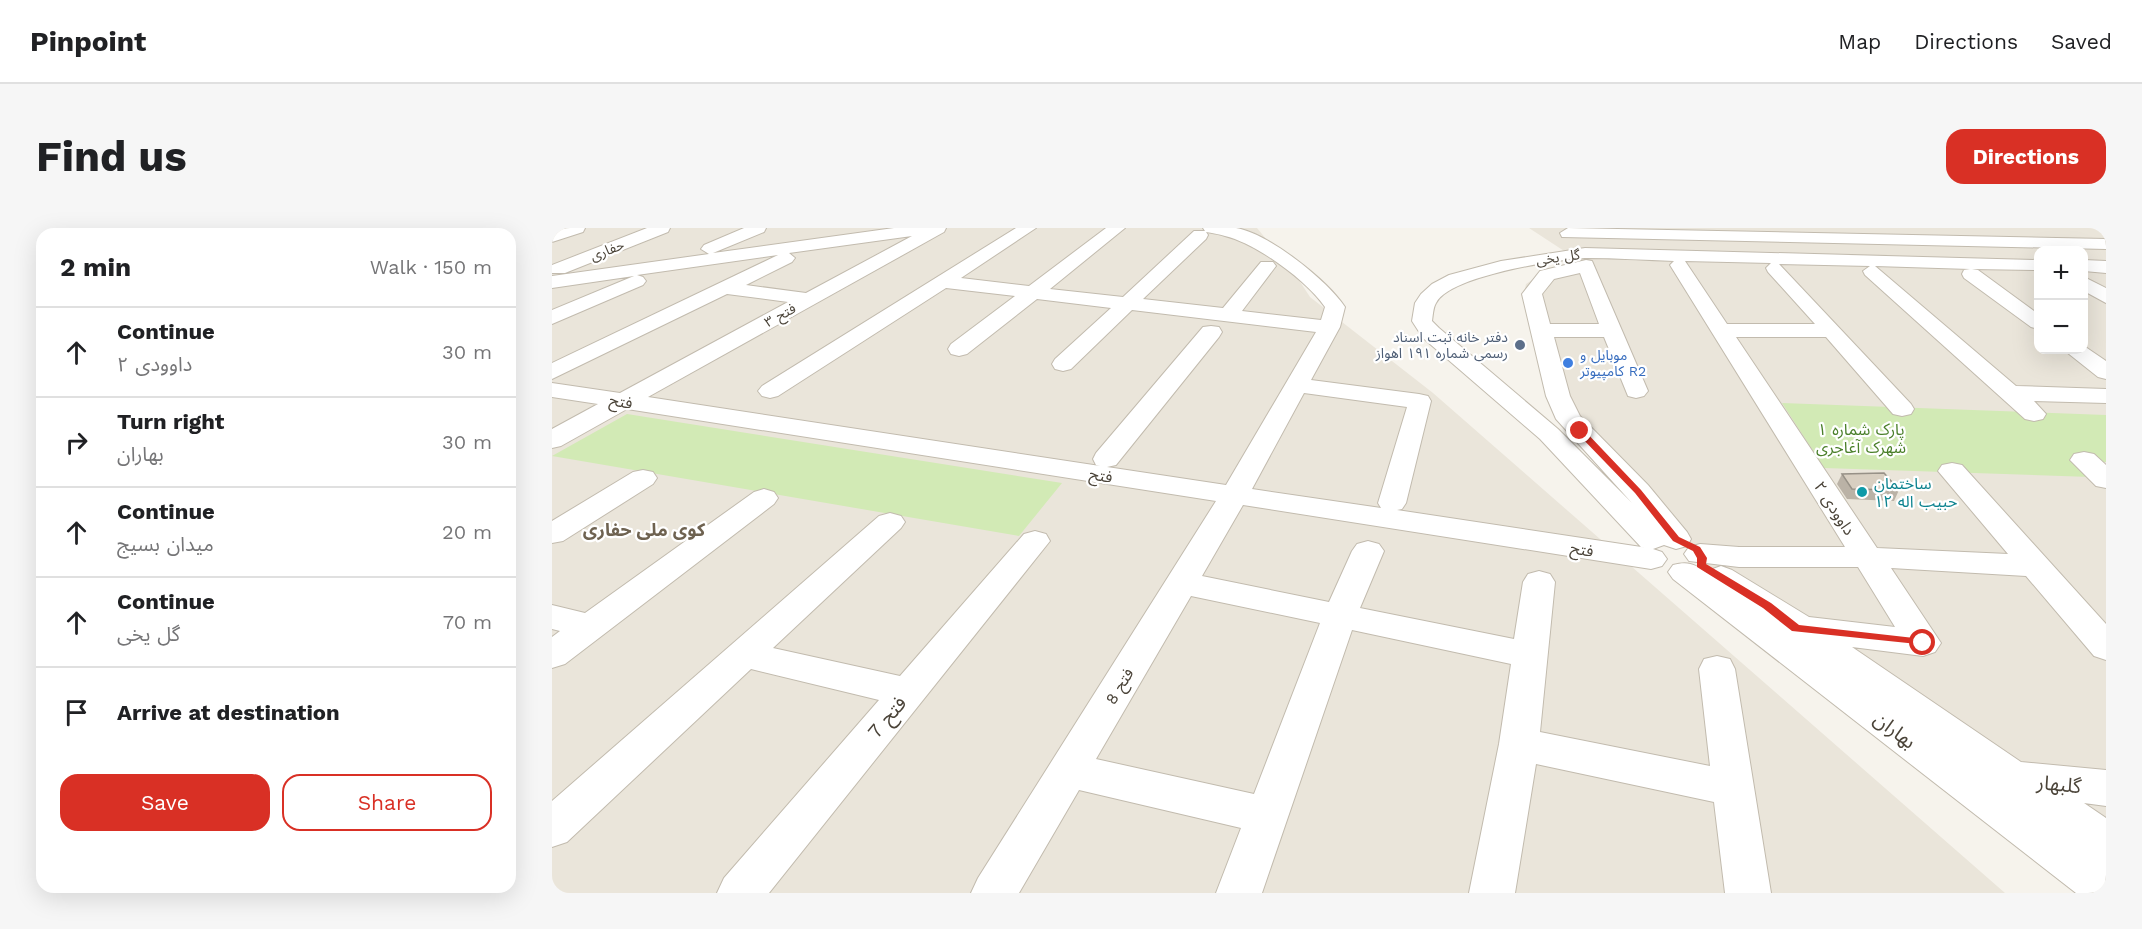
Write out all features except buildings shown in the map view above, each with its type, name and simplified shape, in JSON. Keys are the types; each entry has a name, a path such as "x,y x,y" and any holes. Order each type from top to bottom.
{"street":[{"path":"552,237 577,228"},
{"name":"حفاری","path":"552,261 638,228"},
{"name":"حفاری","path":"552,271 662,228"},
{"path":"552,318 758,228"},
{"path":"552,282 932,228"},
{"name":"فتح ۳","path":"552,440 938,228"},
{"path":"770,391 1028,228"},
{"path":"959,349 1117,228"},
{"path":"1568,233 1633,230 1899,233 2106,244"},
{"path":"942,282 1128,303 1329,327 1335,307 1332,300 1302,274 1257,244 1234,233 1206,232 1128,303 1063,364"},
{"path":"1777,232 1810,264"},
{"path":"552,373 795,253"},
{"name":"گل یخی","path":"1673,553 1549,434 1431,333 1422,321 1428,298 1446,284 1472,275 1525,261 1585,253 1810,264 2034,265"},
{"path":"1525,261 1558,396 1569,419 1638,491 1673,553 1740,557 1867,557 2035,566"},
{"name":"گل یخی","path":"1532,294 1547,275 1586,265 1775,268 1810,264 1872,271 2034,276"},
{"path":"1586,265 1636,391"},
{"name":"داوودی ۲","path":"1679,265 1923,643 1796,628"},
{"path":"1228,315 1267,266"},
{"path":"1775,268 1902,409"},
{"path":"1872,271 2034,414"},
{"path":"2095,273 2106,297"},
{"path":"1971,274 2034,320"},
{"path":"724,288 810,299"},
{"name":"فتح 8","path":"994,893 1239,488 1329,327"},
{"path":"1541,330 1612,331"},
{"path":"1721,330 1832,331"},
{"path":"1106,459 1211,333"},
{"path":"2081,354 2106,372"},
{"name":"فتح","path":"552,373 794,413 1106,459 1239,488 1392,503 1673,553"},
{"path":"1297,385 1419,401 1392,503"},
{"name":"فتح","path":"552,390 1239,488 1673,553"},
{"path":"2010,393 2106,396"},
{"path":"2084,460 2106,480"},
{"path":"1952,471 2106,647"},
{"path":"552,534 643,478"},
{"path":"552,655 764,498"},
{"path":"552,828 890,522"},
{"name":"فتح 7","path":"740,893 1035,541"},
{"path":"1239,893 1340,616 1368,551"},
{"name":"بهاران","path":"1673,553 1767,605 1796,628 2012,779 2104,834"},
{"name":"بهاران","path":"1673,553 2106,888"},
{"path":"1492,893 1519,744 1539,582"},
{"path":"1181,583 1530,655"},
{"path":"552,617 589,626"},
{"path":"745,655 908,692"},
{"path":"1717,669 1748,893"},
{"path":"1519,744 1734,789"},
{"path":"1068,770 1267,815"},
{"name":"گلبهار","path":"2012,779 2089,786"},
{"path":"2089,786 2070,797 2082,813 2104,834"}],"shaded area":[{"path":"552,228 1257,228 1295,274 1310,297 1433,393 2005,893 552,893"},
{"path":"1529,228 2106,228 2106,862 1721,583 1636,492 1584,445 1524,294 1526,284 1544,272 1581,262"}],"green space":[{"name":"پارک شماره ۱ شهرک آغاجری","path":"1782,403 2106,415 2106,462 2075,462 2091,477 1824,468"},
{"path":"627,414 1062,483 1019,536 552,456"}],"place":[{"name":"دفتر خانه ثبت اسناد رسمی شماره ۱۹۱ اهواز","path":"1520,345"},
{"name":"موبایل و کامپیوتر R2","path":"1568,363"},
{"name":"ساختمان حبیب اله ۱۲","path":"1862,492"}],"district":[{"name":"کوی ملی حفاری","path":"644,530"}],"route":[{"path":"1580,431 1638,491 1676,539 1691,544 1696,549 1702,558 1701,565 1767,605 1796,628 1923,643"}]}
